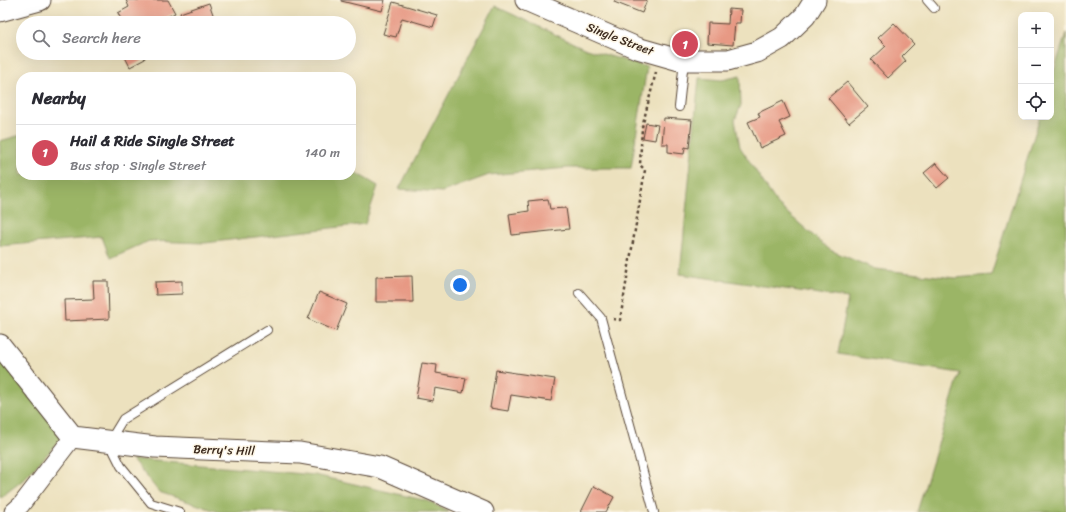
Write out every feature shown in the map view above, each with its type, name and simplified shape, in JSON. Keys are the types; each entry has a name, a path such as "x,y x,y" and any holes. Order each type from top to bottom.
{"street":[{"path":"0,11 40,0"},
{"name":"Single Street","path":"526,0 637,48 684,60 728,60 757,52 782,38 805,16 815,0"},
{"path":"0,345 73,437 21,505 13,512"},
{"name":"Berry's Hill","path":"73,437 155,447 300,453 380,467 483,512"}],"lane":[{"path":"927,0 934,8"},
{"path":"679,107 684,60"},
{"path":"579,293 601,318 654,512"},
{"path":"180,512 152,503 121,466 109,442 123,419 267,330"}],"path":[{"path":"606,318 620,320 645,170 640,165 642,127 661,54"}],"green space":[{"path":"495,6 586,49 647,67 631,168 567,168 489,175 442,192 399,189"},
{"path":"1066,33 1066,512 917,512 960,373 838,354 848,298 680,274 699,78 722,80 740,76 741,105 735,120 740,147 778,205 830,250 875,269 955,278 991,275 1039,120 1054,120 1054,71"},
{"path":"16,136 16,180 356,180 356,173 378,186 365,224 205,243 149,241 110,258 102,237 0,246 0,141"},
{"path":"0,352 65,435 23,480 0,498"},
{"path":"132,459 315,475 428,501 449,512 219,512 159,492"}],"building":[{"path":"126,0 168,0 175,13 169,16 120,16 118,13 129,7"},
{"path":"341,0 385,0 382,11"},
{"path":"615,0 647,0 642,13 614,2"},
{"path":"393,2 437,15 433,27 402,18 396,37 383,34"},
{"path":"209,3 214,16 181,16 180,13"},
{"path":"729,9 741,10 740,23 735,23 733,45 707,43 708,23 728,24"},
{"path":"894,23 914,44 902,56 906,61 888,78 871,60 886,46 878,38"},
{"path":"126,60 143,60 130,67"},
{"path":"847,82 868,107 849,123 828,98"},
{"path":"783,101 790,117 779,122 786,136 760,148 748,122 760,117 758,113"},
{"path":"664,118 692,120 689,148 685,147 684,154 668,152 668,144 662,144"},
{"path":"646,123 658,125 655,140 643,138"},
{"path":"936,163 949,178 937,188 924,173"},
{"path":"548,199 550,209 566,208 569,229 512,235 509,214 529,211 528,201"},
{"path":"412,276 413,302 376,302 376,277"},
{"path":"93,281 108,281 109,319 65,321 64,300 94,299"},
{"path":"182,281 182,294 156,295 155,282"},
{"path":"319,292 347,304 336,331 308,319"},
{"path":"422,363 437,365 436,373 466,378 463,393 435,388 433,401 416,398"},
{"path":"496,370 555,379 551,401 511,395 508,411 490,408"},
{"path":"594,486 614,497 606,512 581,512"}],"place":[{"name":"Hail & Ride Single Street","path":"685,44"}]}
